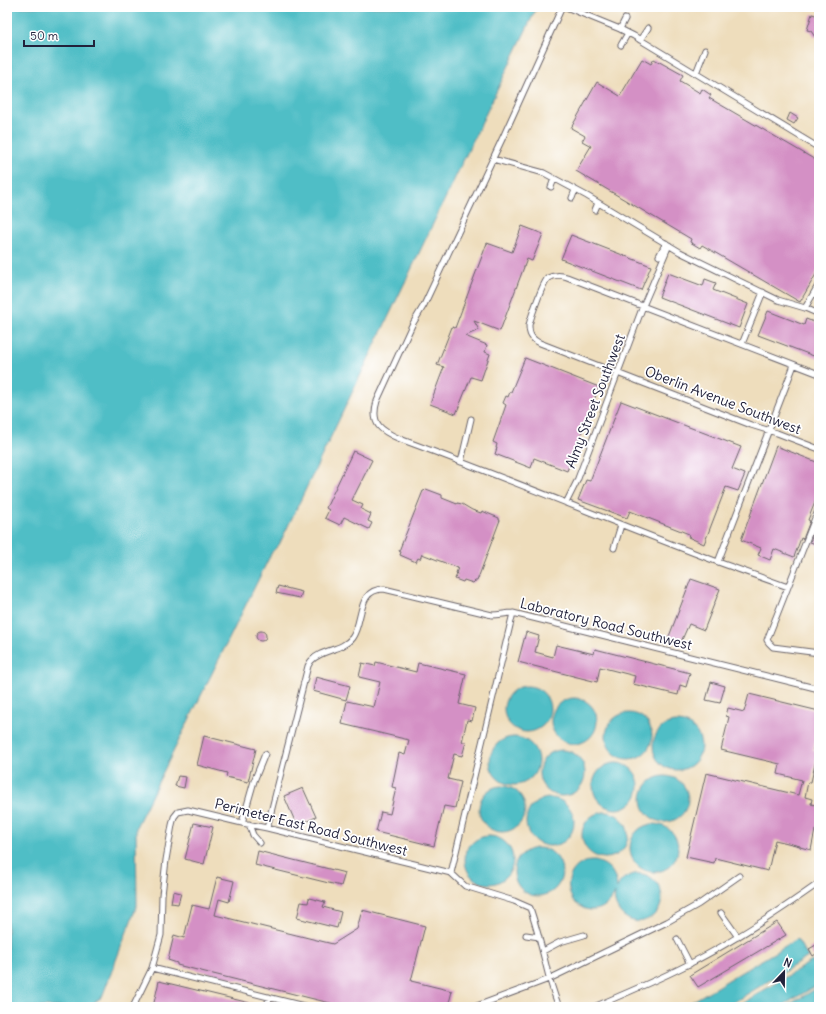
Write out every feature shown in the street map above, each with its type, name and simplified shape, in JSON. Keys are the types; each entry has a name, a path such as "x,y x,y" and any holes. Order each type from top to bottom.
{"lane":[{"path":"562,7 493,159 424,305 412,325 377,401 375,408 377,422 387,433 432,453 520,484 621,525 788,587"},
{"path":"566,7 628,33 819,148"},
{"path":"620,29 625,19"},
{"path":"640,40 648,28"},
{"path":"621,46 628,33"},
{"path":"696,73 705,50"},
{"path":"493,159 544,174 598,203 680,252 778,300 819,314"},
{"path":"551,187 554,179"},
{"path":"572,198 575,190"},
{"path":"595,210 598,203"},
{"path":"659,256 668,244"},
{"name":"Almy Street Southwest","path":"566,503 577,482 643,306 668,244"},
{"name":"Oberlin Avenue Southwest","path":"643,306 566,277 559,275 550,277 546,281 530,322 529,332 532,339 536,341 751,425 819,449"},
{"path":"805,308 819,284"},
{"path":"742,344 762,292"},
{"path":"643,306 819,374"},
{"path":"718,562 794,365"},
{"path":"461,462 471,419"},
{"path":"819,508 767,640 772,647 819,653"},
{"path":"614,548 621,525"},
{"name":"Laboratory Road Southwest","path":"267,828 308,666 311,660 315,657 346,644 351,639 357,627 362,606 366,597 371,592 378,589 384,589 492,614 499,615 507,612 514,613 819,689"},
{"path":"451,873 514,613"},
{"path":"242,823 254,781 265,754"},
{"name":"Perimeter East Road Southwest","path":"133,1007 152,968 161,935 162,895 172,825 178,812 188,810 451,873 465,886 514,901 530,908 543,951 549,978 559,1007"},
{"path":"250,824 253,835 260,843"},
{"path":"474,1007 549,978 676,918 739,876"},
{"path":"594,1007 642,987 690,964 738,937 819,883"},
{"path":"721,912 738,937"},
{"path":"526,935 539,937"},
{"path":"543,951 560,942 584,935"},
{"path":"677,939 690,964"},
{"path":"152,968 269,997 288,1005 308,1007"},
{"path":"267,1007 269,997"}],"water":[{"path":"7,7 537,7 279,545 272,552 136,827 137,905 102,997 88,1007 7,1007"},
{"path":"523,686 531,686 540,690 546,696 550,709 546,722 540,728 531,732 523,732 514,728 508,722 504,713 504,705 508,696 514,690"},
{"path":"569,698 579,698 587,702 593,708 597,716 597,726 593,734 587,740 579,744 569,744 561,740 555,734 551,726 551,716 555,708 561,702"},
{"path":"624,713 634,713 642,717 648,723 652,731 652,741 648,749 642,755 634,759 624,759 616,755 610,749 606,741 606,731 610,723 616,717"},
{"path":"677,722 686,724 694,729 699,737 701,746 699,755 694,763 686,768 677,770 668,768 660,763 655,755 653,746 655,737 660,729 668,724"},
{"path":"514,737 523,739 531,744 536,752 538,761 536,770 531,778 523,783 514,785 505,783 497,778 492,770 490,761 492,752 497,744 505,739"},
{"path":"567,750 579,756 584,764 584,782 579,790 571,795 557,796 545,790 540,782 539,768 545,756 553,751"},
{"path":"621,763 633,769 638,777 638,795 633,803 625,808 611,809 599,803 594,795 593,781 599,769 607,764"},
{"path":"661,776 669,776 678,780 684,786 688,799 684,812 678,818 669,822 661,822 652,818 646,812 642,803 642,795 646,786 652,780"},
{"path":"507,786 519,792 524,800 524,818 519,826 511,831 497,832 485,826 480,818 479,804 485,792 493,787"},
{"path":"550,798 559,800 567,805 572,813 574,822 572,831 567,839 559,844 550,846 541,844 533,839 528,831 526,822 528,813 533,805 541,800"},
{"path":"610,812 614,813 624,822 627,826 627,844 618,854 610,858 600,858 592,854 583,844 582,830 586,822 596,813"},
{"path":"654,824 663,826 671,831 676,839 678,848 676,857 671,865 663,870 654,872 645,870 637,865 632,857 630,848 632,839 637,831 645,826"},
{"path":"489,836 498,838 506,843 511,851 513,860 511,869 506,877 498,882 489,884 480,882 472,877 467,869 465,860 467,851 472,843 480,838"},
{"path":"538,848 547,850 555,855 560,863 562,872 560,881 555,889 547,894 538,896 529,894 521,889 516,881 514,872 516,863 521,855 529,850"},
{"path":"595,861 604,864 611,870 615,878 617,888 622,880 630,875 638,874 652,878 661,890 662,898 657,912 651,918 643,921 638,922 630,920 619,911 615,900 615,893 609,902 602,908 588,910 577,904 570,895 569,889 572,873 575,868 580,865 586,862"},
{"path":"797,939 808,957 726,1007 683,1007"},
{"path":"812,961 819,973 819,984 780,1007 736,1007"},
{"path":"819,987 819,1007 785,1007"}],"building":[{"path":"812,14 819,16 819,33 815,37 811,31 807,30"},
{"path":"642,59 651,64 654,59 683,75 680,81 700,93 702,89 711,95 709,98 819,162 819,269 800,302 702,245 700,248 690,242 691,239 576,171 591,146 582,141 585,136 571,128 597,82 620,96"},
{"path":"790,113 798,118 794,124 787,120"},
{"path":"522,226 543,234 532,261 527,259 500,331 474,321 479,330 465,336 487,345 485,352 490,354 481,380 471,377 456,414 430,404 444,367 437,365 452,327 455,328 487,243 512,252"},
{"path":"571,235 651,266 641,290 561,259"},
{"path":"668,273 703,286 705,279 716,283 713,290 748,304 739,328 659,297"},
{"path":"768,311 804,325 806,319 819,324 819,358 758,335"},
{"path":"525,358 599,387 567,471 534,458 531,468 495,454 497,444 493,442 506,405 503,403 506,396 508,397 511,392"},
{"path":"621,401 741,447 732,469 745,474 738,491 726,487 704,544 688,537 689,534 630,511 627,518 578,500 586,480 590,481"},
{"path":"776,446 819,463 819,492 808,520 810,521 803,539 801,538 794,557 774,549 770,560 758,555 761,548 741,540"},
{"path":"353,451 372,460 352,500 363,505 361,509 371,514 368,521 372,523 369,529 344,517 340,525 325,518 329,510 326,508"},
{"path":"426,489 442,495 442,498 457,504 462,504 472,510 481,513 482,511 499,518 500,520 477,581 473,583 455,579 458,568 422,554 420,559 418,558 416,562 400,555 401,552 399,551 423,491"},
{"path":"817,524 819,524 819,545 810,542"},
{"path":"691,579 720,589 704,630 689,624 680,644 668,639"},
{"path":"278,586 302,592 300,598 276,593"},
{"path":"259,631 263,631 265,632 265,640 259,641 256,638 256,634"},
{"path":"526,632 539,636 535,652 553,657 556,645 594,654 595,649 690,673 686,687 680,685 678,695 633,684 635,676 600,667 597,682 518,662"},
{"path":"376,662 416,672 418,663 466,674 459,704 475,708 472,721 467,720 462,742 466,742 462,756 454,754 448,779 461,782 455,808 444,806 434,846 376,832 381,812 390,814 396,788 392,787 399,753 405,755 409,740 342,724 347,701 374,707 380,682 359,677 362,663 375,666"},
{"path":"316,677 350,686 346,700 313,691"},
{"path":"711,682 725,686 720,703 706,700"},
{"path":"749,694 819,711 819,726 813,750 818,751 811,782 808,782 805,797 812,799 811,804 819,806 819,831 815,830 811,850 775,840 768,871 715,858 714,863 686,857 706,773 798,795 802,780 778,774 780,764 721,750 729,717 726,716 728,708 744,712"},
{"path":"204,736 256,749 248,782 226,777 227,773 197,765"},
{"path":"178,776 186,777 184,788 175,786"},
{"path":"303,788 316,817 297,826 284,796"},
{"path":"194,823 213,827 204,864 185,859"},
{"path":"258,851 345,873 341,886 255,865"},
{"path":"217,877 234,881 229,902 219,899 215,915 333,944 357,929 362,910 425,926 411,981 452,991 448,1007 346,1007 177,965 177,963 168,960 174,935 184,938 192,905 209,909"},
{"path":"173,891 181,893 178,904 171,903"},
{"path":"309,898 325,902 323,907 341,912 337,928 297,918 301,902 308,903"},
{"path":"777,922 786,935 698,987 690,975"},
{"path":"816,945 819,952 813,956 809,949"},
{"path":"159,981 254,1004 254,1007 153,1007"}]}
